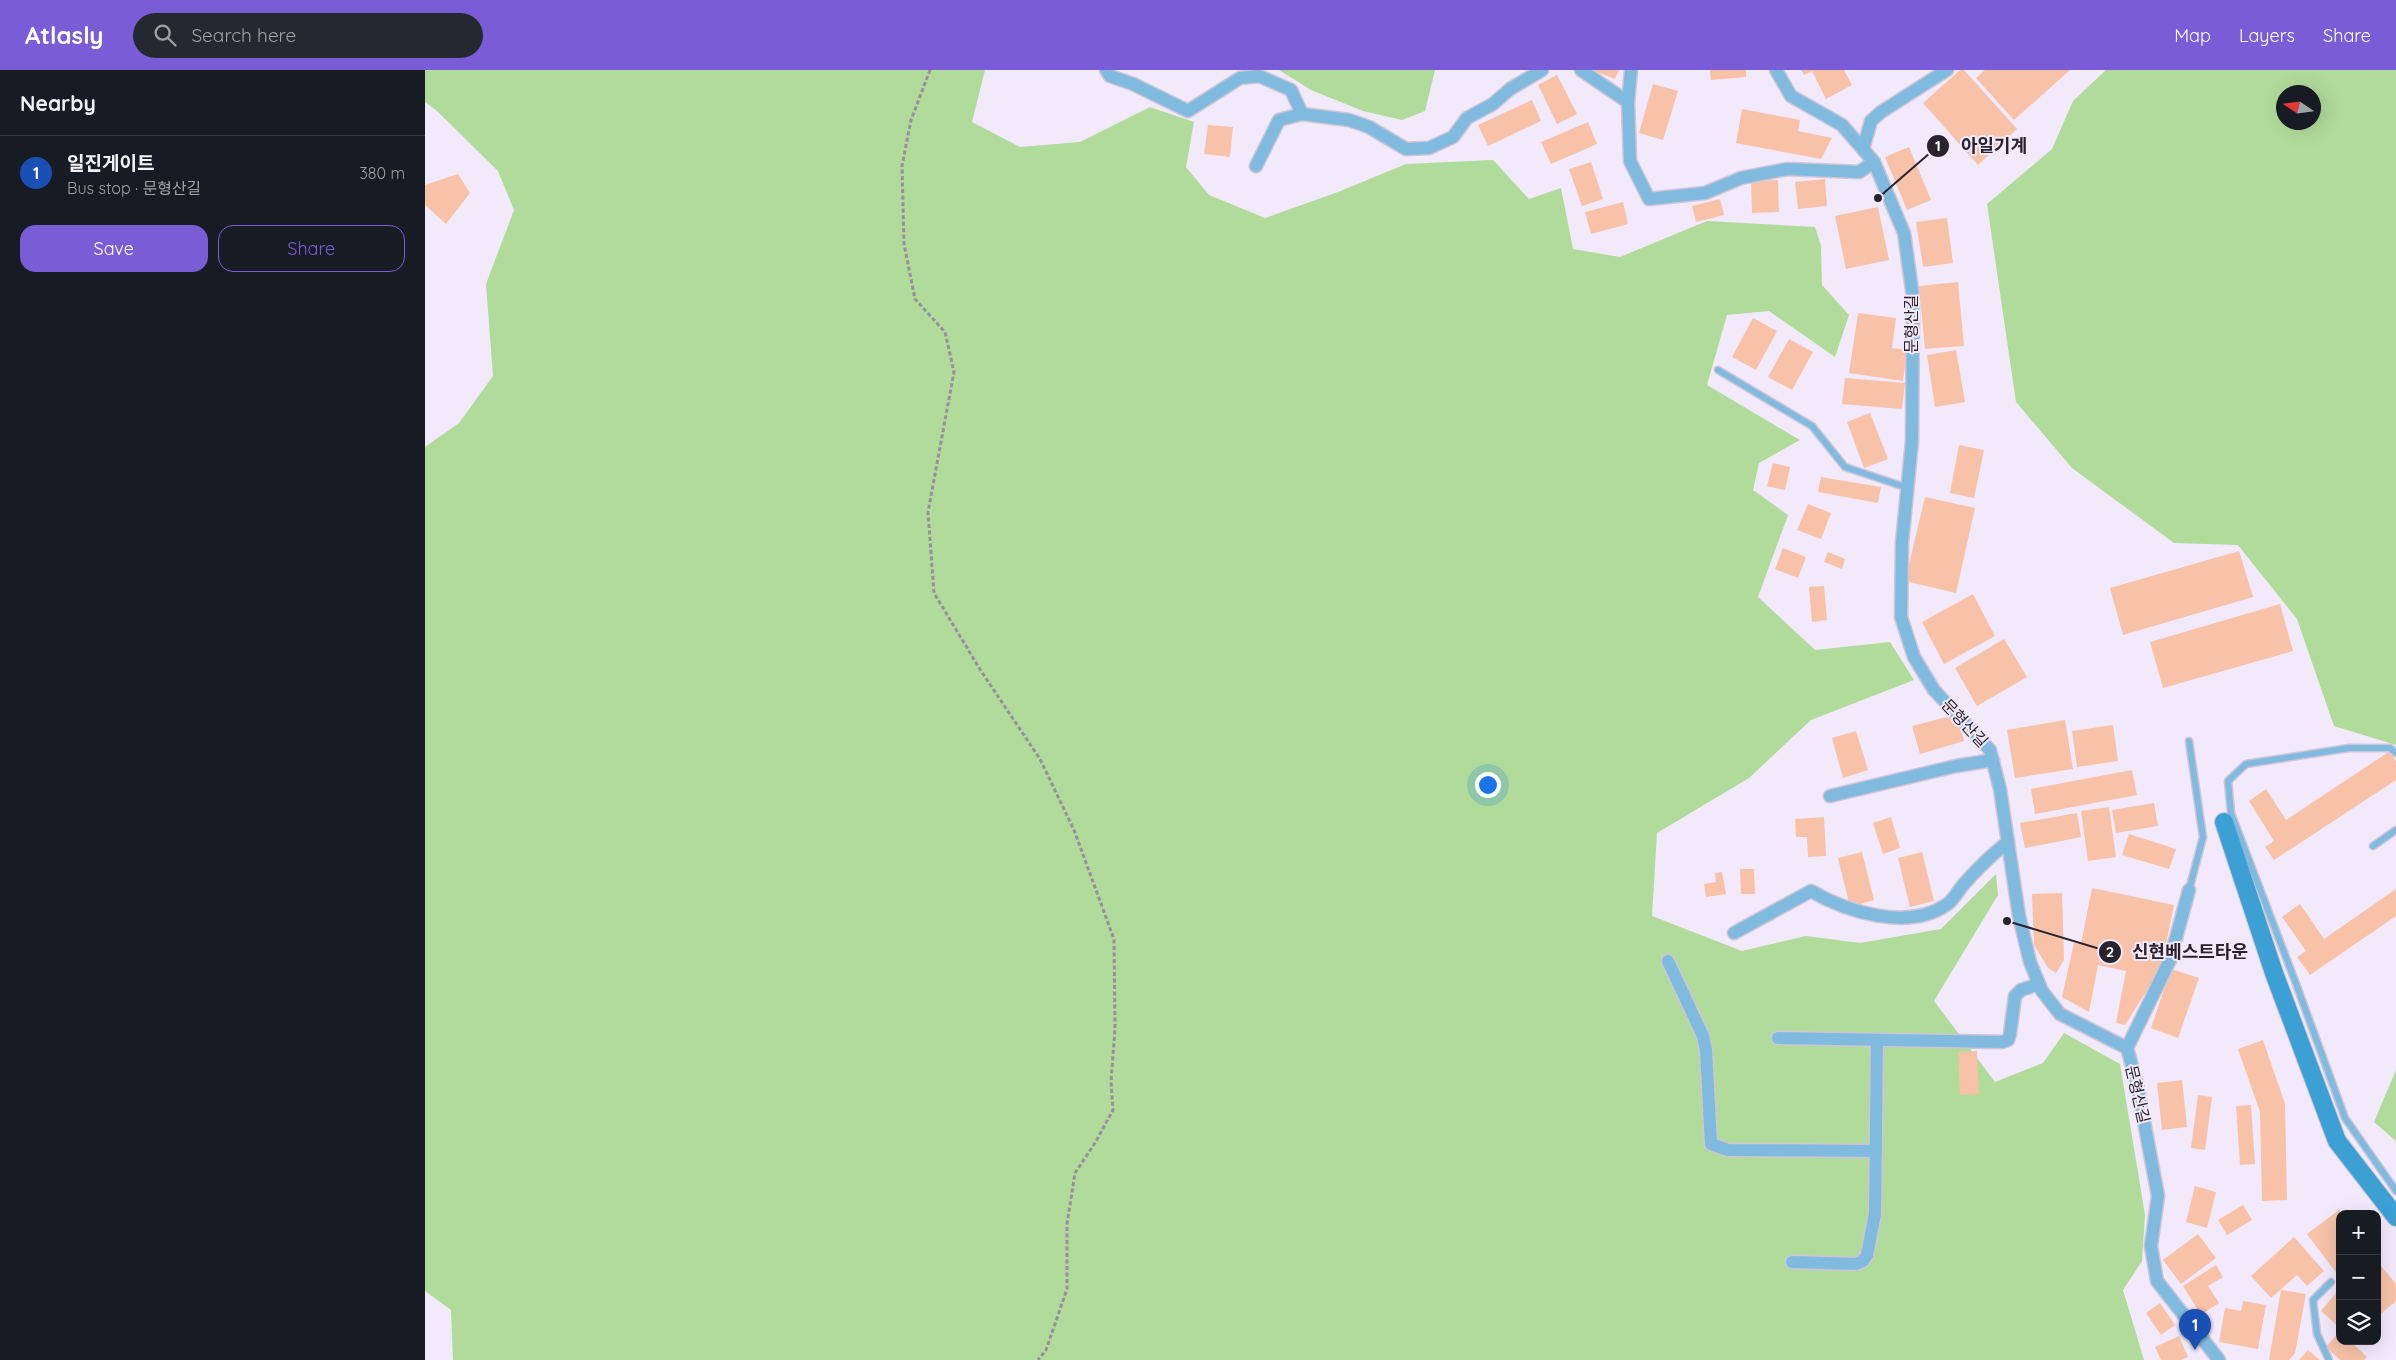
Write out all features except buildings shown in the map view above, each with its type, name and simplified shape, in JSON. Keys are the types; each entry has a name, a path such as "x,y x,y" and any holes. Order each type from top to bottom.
{"street":[{"path":"1106,70 1110,76 1133,84 1188,111 1239,78 1259,76 1291,90 1302,114"},
{"path":"1256,166 1279,120 1302,114 1349,120 1369,127 1406,149 1429,148 1453,136 1467,118 1493,104 1510,89 1542,70"},
{"path":"1581,70 1628,102"},
{"path":"1631,70 1628,102 1630,161 1649,198 1705,192 1741,178 1787,169 1859,172 1874,162"},
{"name":"문형산길","path":"1776,70 1791,96 1842,125 1874,162 1904,233 1913,297 1912,441 1902,543 1901,617 1914,657 1934,690 1990,750 2008,842 2019,916 2030,962 2042,991 2060,1014 2127,1048 2137,1084 2158,1196 2151,1246 2157,1280 2219,1360"},
{"path":"1863,149 1871,121 1881,112 1947,70"},
{"path":"1830,796 1956,766 1993,760"},
{"path":"2224,822 2275,974 2337,1141 2396,1217"},
{"path":"1734,933 1811,891 1847,908 1888,918 1929,913 1947,905 1989,856 2008,842"},
{"path":"2127,1048 2170,960 2189,890"},
{"path":"1668,961 1703,1036 1706,1050 1711,1144 1728,1150 1876,1151"},
{"path":"1778,1038 2002,1042 2008,1040 2010,1034 2015,996 2021,990 2039,984"},
{"path":"1792,1262 1856,1264 1863,1262 1871,1246 1875,1214 1877,1040"}],"lane":[{"path":"1718,370 1812,426 1845,467 1907,488"},
{"path":"2189,740 2203,837 2189,890"},
{"path":"2396,754 2390,748 2349,748 2246,764 2228,781 2231,813 2345,1118 2396,1191"},
{"path":"2373,846 2396,830"},
{"path":"2329,1360 2317,1334 2313,1300 2331,1282"}],"path":[{"path":"930,70 911,120 902,166 905,244 915,299 945,332 954,372 928,512 935,593 981,671 1040,759 1074,830 1114,939 1115,1028 1111,1082 1113,1110 1095,1143 1075,1173 1067,1224 1067,1289 1046,1350 1038,1360"}],"green space":[{"path":"425,70 985,70 972,122 1020,147 1080,142 1150,107 1194,122 1186,167 1209,195 1265,218 1338,192 1406,164 1493,160 1529,199 1561,188 1573,249 1620,257 1707,221 1815,227 1821,246 1822,285 1849,315 1835,357 1769,311 1727,315 1707,385 1800,440 1759,463 1753,490 1788,515 1758,597 1815,650 1890,642 1914,680 1811,720 1749,778 1657,833 1652,916 1742,951 1806,936 1860,943 1941,929 1996,874 1998,895 1934,1001 1995,1082 2043,1063 2064,1033 2120,1064 2145,1215 2142,1261 2123,1290 2144,1360 453,1360 451,1310 425,1291 425,447 459,423 493,376 486,284 514,210 498,171 437,111 425,102"},
{"path":"1279,70 1435,70 1425,111 1402,120 1363,111 1311,90"},
{"path":"2106,70 2396,70 2396,745 2334,726 2297,619 2238,545 2174,543 2072,468 2016,402 1987,204 2052,149 2073,101"},
{"path":"2396,1070 2396,1141 2374,1122"}],"place":[{"name":"아일기계","path":"1878,198"},
{"name":"신현베스트타운","path":"2007,921"},
{"name":"일진게이트","path":"2195,1350"}]}
